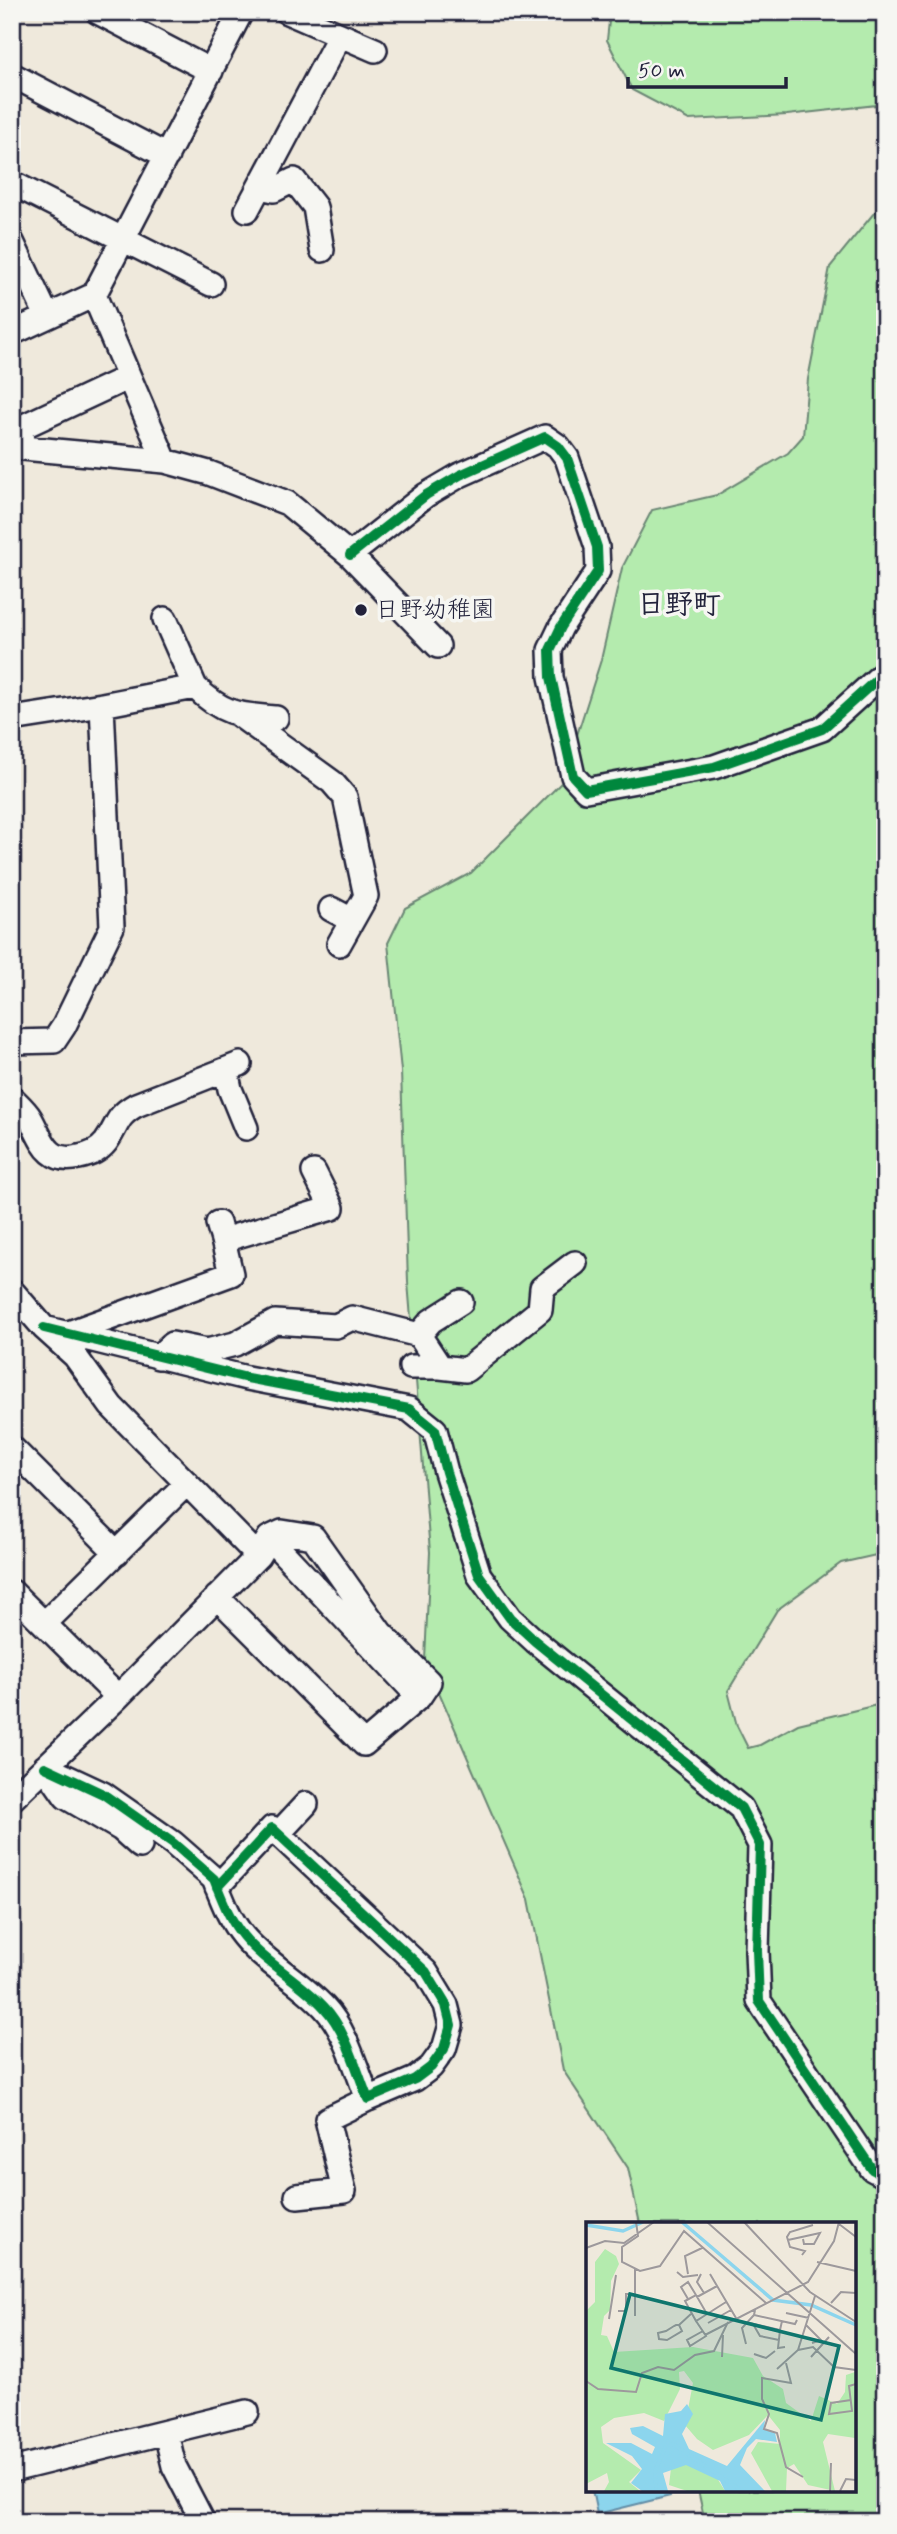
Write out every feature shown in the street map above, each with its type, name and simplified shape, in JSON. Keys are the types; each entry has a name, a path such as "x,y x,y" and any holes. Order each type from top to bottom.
{"street":[{"path":"98,12 211,71"},
{"path":"12,333 94,295 241,12"},
{"path":"287,12 375,50"},
{"path":"247,210 340,35"},
{"path":"12,75 167,156"},
{"path":"260,187 274,190 294,180 315,207 322,250"},
{"path":"12,183 211,284"},
{"path":"12,242 47,316"},
{"path":"94,295 165,461"},
{"path":"129,377 22,428 17,447 165,461 209,473 287,503 350,555 438,646"},
{"path":"350,555 426,495 460,475 545,437 558,446 567,458 597,547 598,570 561,627 550,650 551,677 573,776 586,790 714,767 822,729 885,672"},
{"path":"165,619 195,687 212,704 239,715 332,782 345,797 366,896 339,944"},
{"path":"12,719 195,687"},
{"path":"12,1042 54,1041 64,1026 112,927 102,705"},
{"path":"239,715 276,718"},
{"path":"331,909 352,920"},
{"path":"12,1098 29,1116 39,1140 53,1155 74,1158 93,1154 106,1142 123,1113 136,1105 233,1067 230,1089 246,1128"},
{"path":"66,1334 230,1275 220,1231 332,1208 314,1172"},
{"path":"411,1367 466,1370 540,1310 542,1288 575,1263"},
{"path":"12,1291 44,1328 75,1356 111,1406 187,1483 263,1547 419,1697"},
{"path":"419,1335 431,1321 461,1301"},
{"path":"158,1357 172,1344 207,1351 234,1344 275,1322 336,1326 352,1318 419,1335 440,1367"},
{"path":"44,1328 247,1378 409,1409 435,1430 479,1575 510,1618 741,1808 760,1845 757,1951 759,2000 872,2169 885,2176"},
{"path":"12,1448 117,1553"},
{"path":"44,1624 187,1483"},
{"path":"12,1799 217,1597 263,1547 282,1532 313,1536 380,1632 429,1682 419,1697 364,1744 217,1597"},
{"path":"13,1595 117,1697"},
{"path":"45,1768 66,1797 121,1829 140,1846"},
{"path":"45,1768 103,1794 173,1843 214,1879 227,1912 244,1937 325,2007 339,2029 368,2099"},
{"path":"278,1834 306,1804"},
{"path":"217,1886 272,1828 426,1972 446,2006 451,2025 444,2049 431,2067 415,2079 327,2119 344,2191 297,2196"},
{"path":"12,2470 247,2412"},
{"path":"166,2433 174,2466 203,2522"}],"green space":[{"path":"610,12 885,12 885,104 787,115 689,120 632,90 607,40"},
{"path":"885,203 885,1553 841,1563 777,1610 728,1691 737,1726 748,1748 760,1745 798,1724 885,1703 885,2522 705,2522 698,2492 855,2492 855,2222 640,2222 628,2168 563,2070 529,1899 425,1660 430,1552 408,1282 401,1071 388,943 405,908 471,873 562,782 601,660 622,568 652,510 717,495 788,453 803,436 808,379 830,267"}],"water":[{"path":"592,2492 669,2492 670,2496 597,2514"}],"cycle path":[{"path":"350,555 426,495 460,475 545,437 558,446 567,458 597,547 598,571 561,627 550,650 551,677 573,776 586,790 714,767 822,729 885,672"},
{"path":"44,1328 247,1378 409,1409 435,1430 479,1575 510,1618 741,1808 760,1845 757,1951 759,2001 872,2169 885,2176"},
{"path":"45,1767 103,1794 173,1843 214,1879 217,1886 220,1894 223,1901 230,1916 243,1936 332,2016 350,2050 368,2099 415,2079 431,2067 444,2049 451,2025 446,2005 426,1972 272,1828 217,1887"}],"place":[{"name":"日野幼稚園","path":"361,610"}],"district":[{"name":"日野町","path":"679,605"}]}
